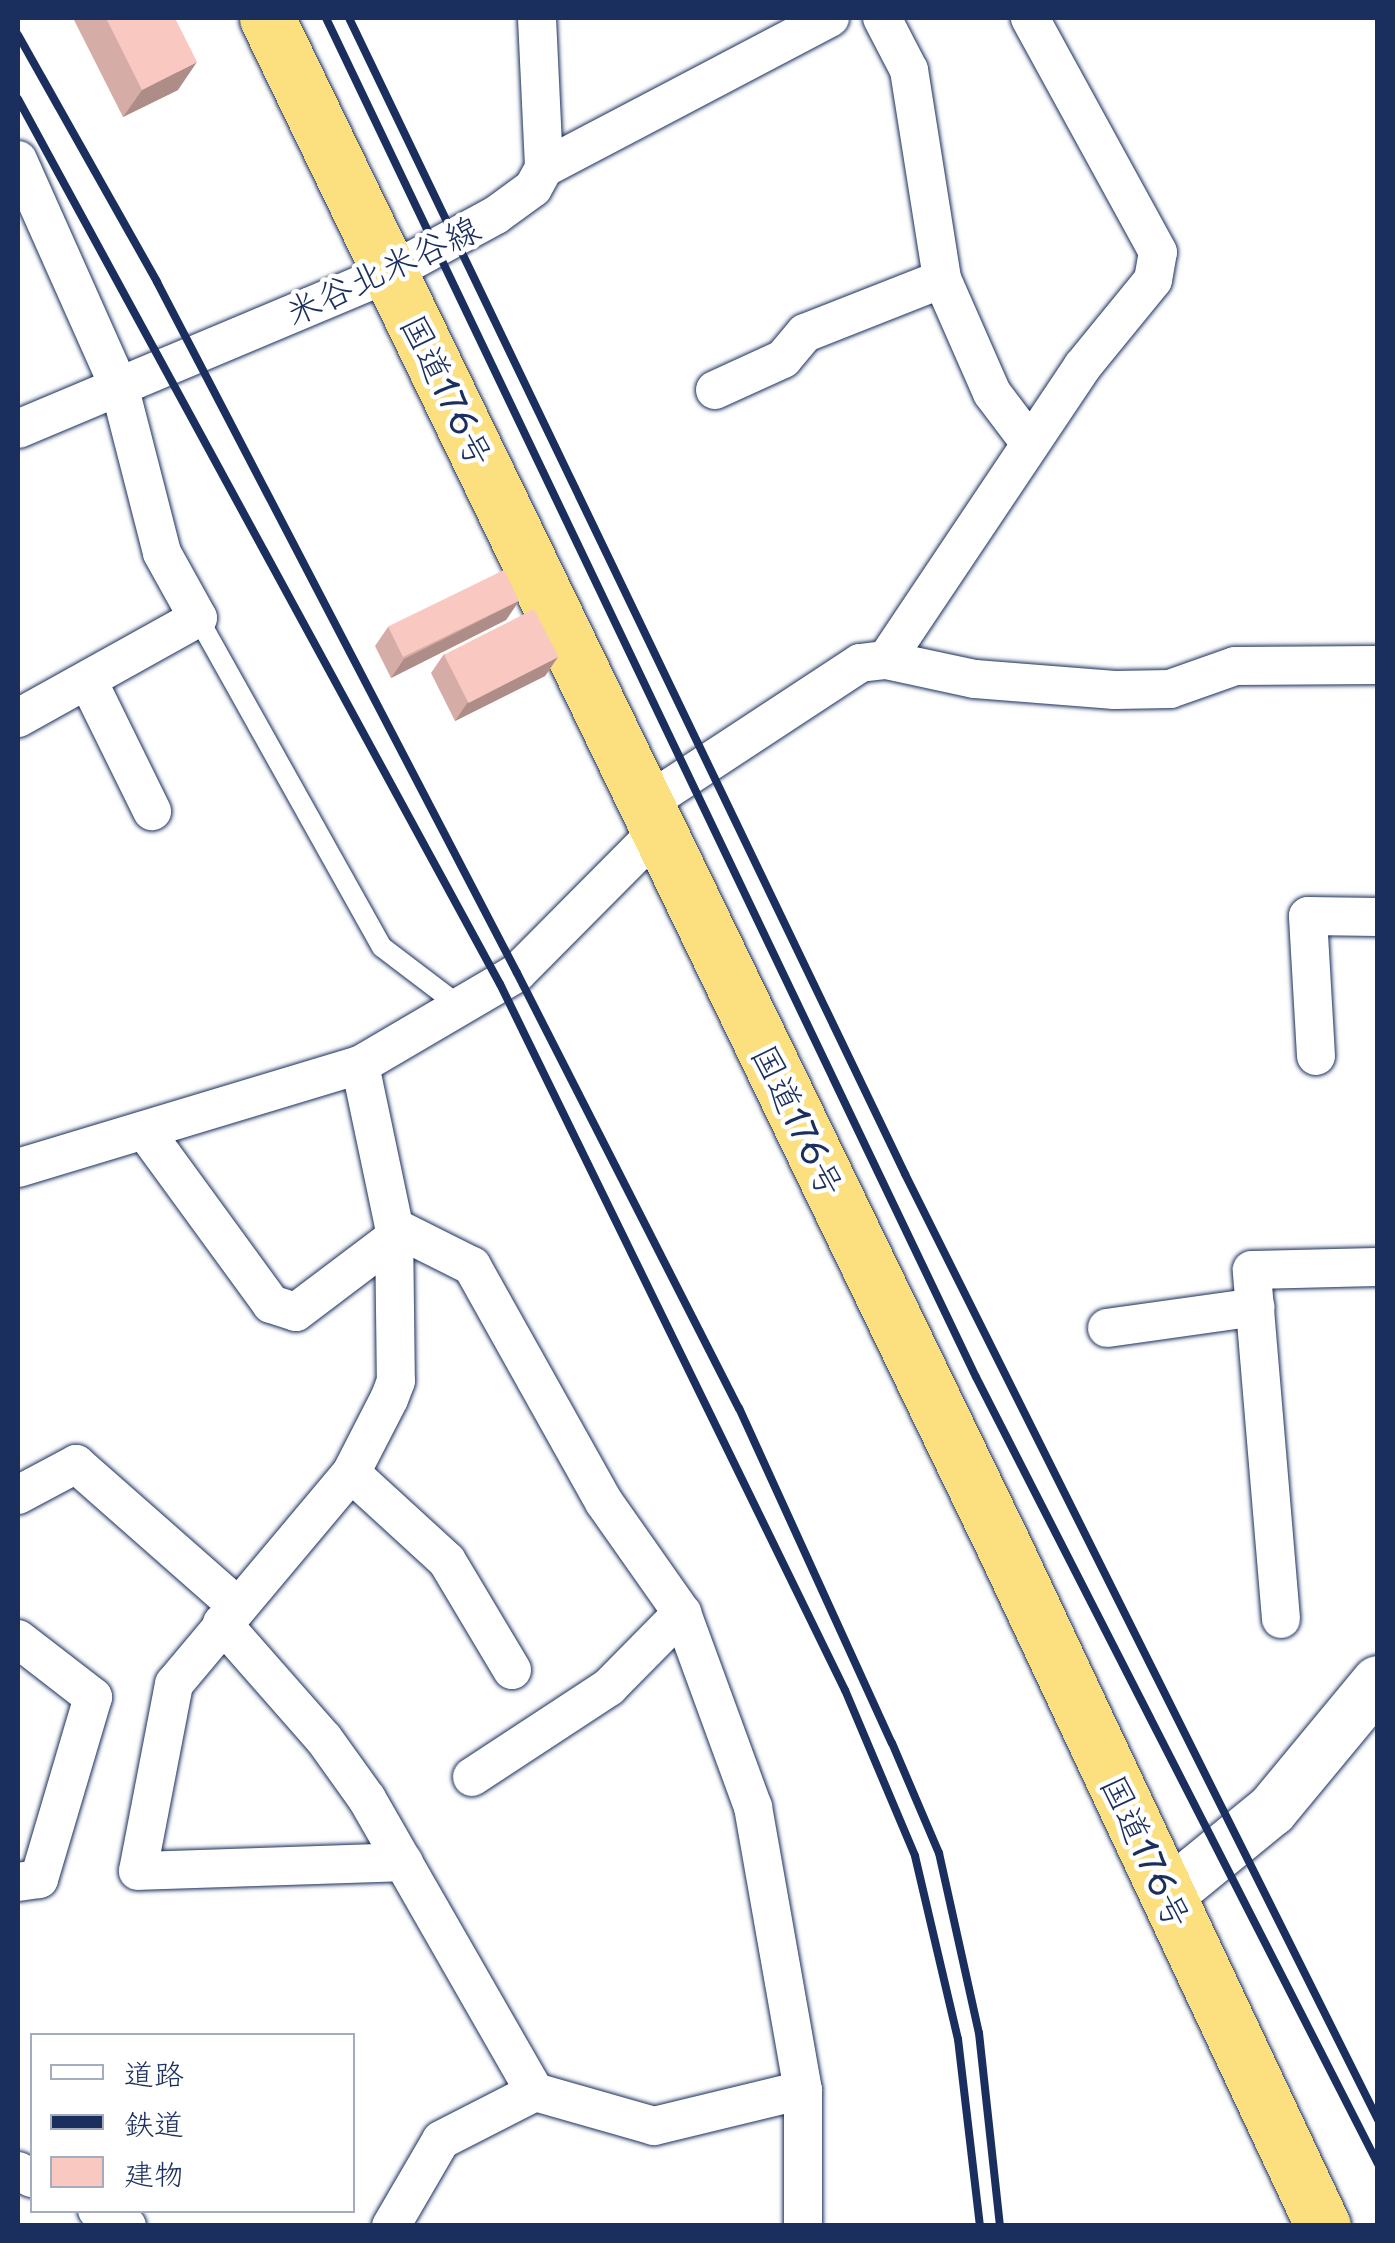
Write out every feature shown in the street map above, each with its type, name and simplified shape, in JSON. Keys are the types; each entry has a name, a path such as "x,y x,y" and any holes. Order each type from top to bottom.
{"highway":[{"name":"国道176号","path":"268,18 654,816 1323,2226"}],"main road":[{"path":"1168,1895 1272,1810 1378,1682"}],"street":[{"path":"537,18 544,168"},
{"name":"米谷北米谷線","path":"18,429 391,272 496,215 533,188 544,168 830,18"},
{"path":"882,18 909,70 942,279 992,393 1030,443"},
{"path":"886,660 1030,443 1152,280 1158,252 1030,18"},
{"path":"18,160 120,388 162,554 198,618 89,684 18,718"},
{"path":"715,390 783,359 805,333 942,279"},
{"path":"18,1168 360,1065 462,1008 517,973 654,816 860,662 886,660 974,679 1115,690 1170,689 1235,666 1378,665"},
{"path":"89,684 152,811"},
{"path":"1316,1056 1308,916 1378,917"},
{"path":"360,1065 394,1233 396,1381 350,1473 174,1684 138,1871 404,1862"},
{"path":"145,1131 271,1304 296,1312 394,1233"},
{"path":"394,1233 472,1266 604,1502 682,1613 753,1807 803,2090 804,2226"},
{"path":"1282,1620 1252,1270 1378,1268"},
{"path":"1107,1328 1256,1307"},
{"path":"18,1495 76,1464 229,1614 324,1739 404,1862 535,2092"},
{"path":"350,1473 446,1561 512,1670"},
{"path":"472,1777 609,1687 682,1613"},
{"path":"18,1638 93,1696 38,1879 18,1882"},
{"path":"392,2226 441,2140 535,2092 654,2126 803,2090"},
{"path":"103,2213 127,2226"}],"lane":[{"path":"198,618 382,947 462,1008"}],"building":[{"path":"106,18 175,18 197,62 142,90"},
{"path":"504,570 519,601 403,657 388,627"},
{"path":"534,609 559,657 469,703 444,655"}],"railway":[{"path":"326,18 976,1377 1378,2164"},
{"path":"349,18 905,1174 1378,2120"},
{"path":"18,35 157,282 517,973 739,1408 892,1743 939,1853 979,2033 1000,2226"},
{"path":"18,99 500,984 845,1690 915,1856 958,2039 980,2226"}]}
